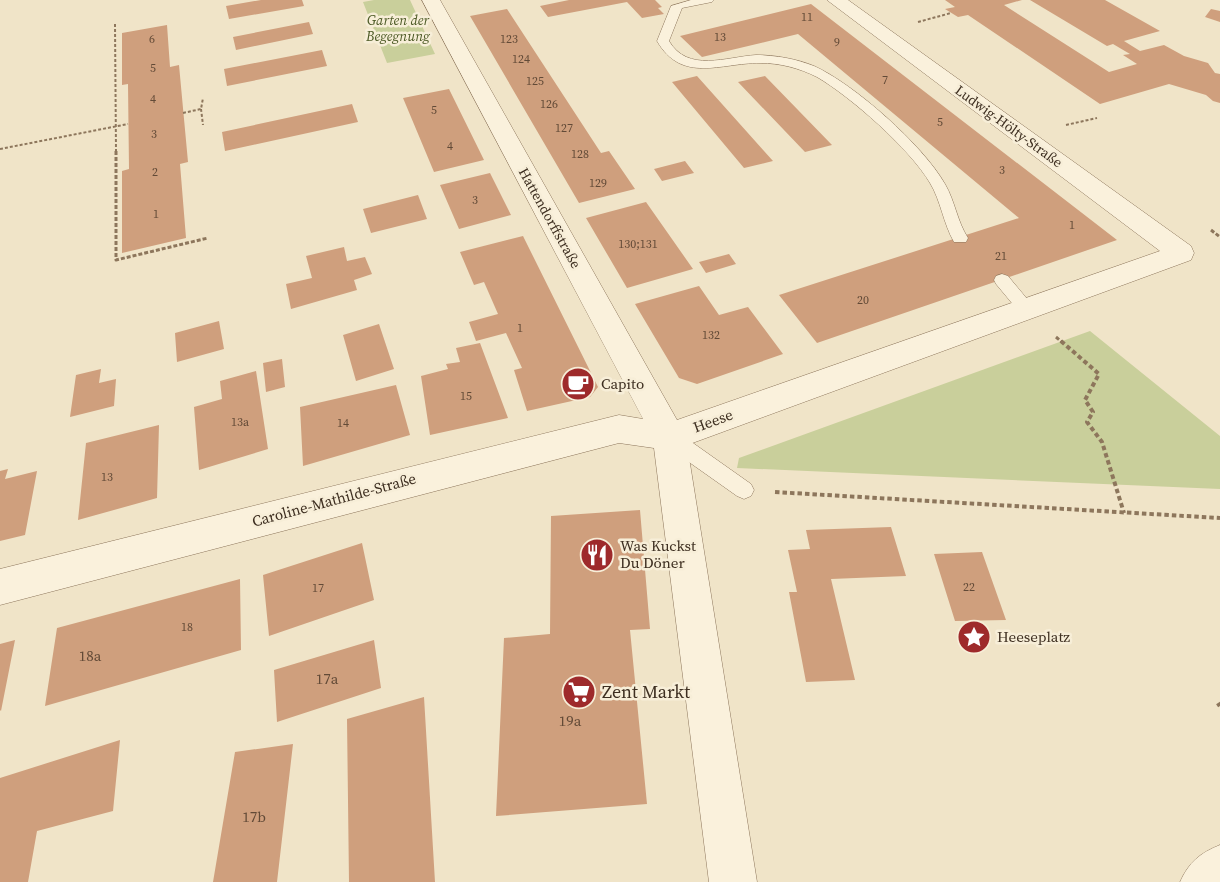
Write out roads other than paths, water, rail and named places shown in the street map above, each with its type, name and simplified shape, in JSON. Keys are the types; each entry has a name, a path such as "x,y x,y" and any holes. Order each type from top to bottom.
{"street":[{"name":"Hattendorffstraße","path":"431,0 669,437"},
{"name":"Ludwig-Hölty-Straße","path":"836,0 1181,253"},
{"name":"Heese","path":"669,437 1181,253"},
{"name":"Caroline-Mathilde-Straße","path":"0,587 619,429 669,437"},
{"path":"669,437 733,882"},
{"path":"1204,882 1220,868"}],"lane":[{"path":"708,0 692,1 677,6 663,41 666,51 684,62 708,66 758,59 791,62 813,69 835,82 916,154 928,168 939,186 951,225 960,238"},
{"path":"1002,279 1027,310"},
{"path":"669,437 744,490"}],"place":[{"name":"Capito","path":"578,384"},
{"name":"Was Kuckst Du Döner","path":"597,555"},
{"name":"Heeseplatz","path":"974,637"},
{"name":"Zent Markt","path":"579,692"}],"park label":[{"name":"Garten der Begegnung","path":"398,28"}]}
